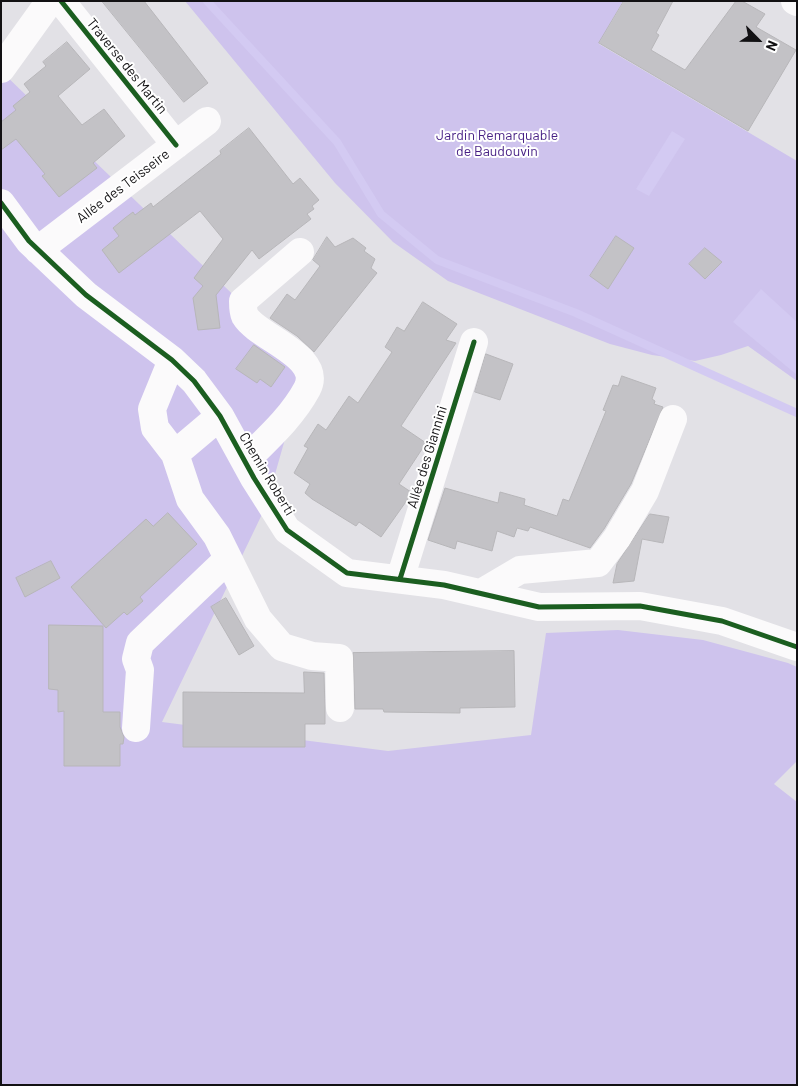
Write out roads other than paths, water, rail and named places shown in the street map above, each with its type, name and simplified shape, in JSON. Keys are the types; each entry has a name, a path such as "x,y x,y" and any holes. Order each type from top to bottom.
{"street":[{"path":"1,69 50,1"},
{"name":"Traverse des Martin","path":"62,1 176,145"},
{"name":"Allée des Teisseire","path":"38,250 207,121"},
{"name":"Chemin Roberti","path":"1,203 29,241 38,250 86,294 172,360 194,381 220,416 287,530 347,573 444,585 539,607 649,608 722,621 797,647"},
{"path":"245,461 288,419 308,387 309,374 300,358 256,328 244,315 243,301 300,252"},
{"name":"Allée des Giannini","path":"400,579 474,342"},
{"path":"172,360 152,409 156,428 175,454 190,499 217,536 258,620 282,647 312,656 339,658 340,708"},
{"path":"175,454 220,416"},
{"path":"481,593 520,570 598,563 617,538 645,490 674,419"},
{"path":"136,728 140,670 136,659 140,643 228,559"}],"waterway":[{"path":"207,1 337,142 381,214 437,260 576,313 797,413"}],"park label":[{"name":"Jardin Remarquable de Baudouvin","path":"497,144"}]}
